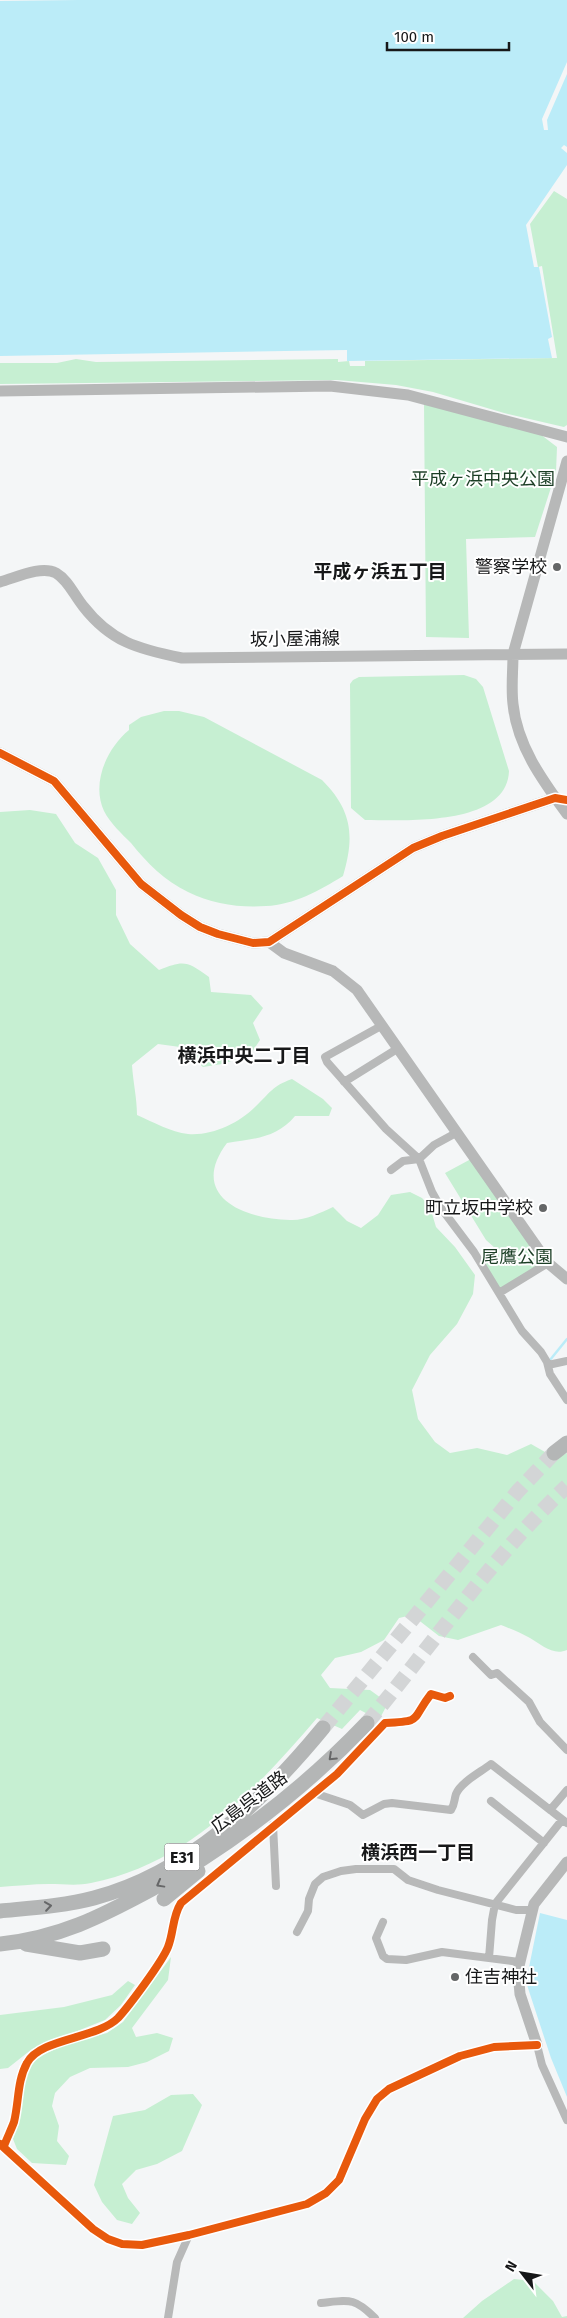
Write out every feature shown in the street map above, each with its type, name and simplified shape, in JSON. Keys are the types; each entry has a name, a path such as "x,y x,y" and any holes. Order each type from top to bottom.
{"highway":[{"path":"554,1453 567,1443"},
{"name":"広島呉道路","path":"0,1944 54,1935 116,1908 267,1822 367,1723"},
{"name":"広島呉道路","path":"0,1911 94,1898 136,1882 163,1869 197,1848 261,1798 291,1767 323,1728"},
{"path":"164,1899 267,1822"},
{"path":"18,1942 80,1953 103,1948"}],"street":[{"path":"0,391 330,386 380,391 438,402 567,437"},
{"path":"567,462 513,654 513,705 517,724 533,763 561,799 567,814"},
{"name":"坂小屋浦線","path":"0,582 40,571 55,573 68,584 94,620 113,636 148,651 182,658 567,654"},
{"path":"0,753 54,781 141,884 180,915 200,927 218,934 253,943 269,942 413,848 442,836 561,799"},
{"path":"269,942 284,953 333,971 357,990 548,1263 567,1279"},
{"path":"381,1026 325,1057 344,1082 386,1129 419,1158 432,1192 441,1208 474,1252 522,1331 541,1352 548,1365 550,1374 567,1400"},
{"path":"344,1082 398,1049"},
{"path":"391,1170 403,1161 419,1158 434,1145 456,1133"},
{"path":"500,1294 548,1263"},
{"path":"548,1365 567,1361"},
{"path":"472,1657 492,1675 497,1673 502,1676 514,1690 529,1702 540,1722 567,1750"},
{"path":"450,1696 445,1698 431,1694 417,1718 409,1721 385,1723 337,1774 314,1793 267,1822 209,1882 181,1904 175,1913 168,1946 157,1965 117,2019 103,2028 37,2052 28,2061 20,2081 14,2122 2,2145 93,2229 108,2240 122,2244 142,2244 189,2235 307,2204 326,2193 339,2180 365,2119 377,2099 389,2089 460,2056 494,2047 537,2045"},
{"path":"314,1793 350,1805 363,1815 384,1804 392,1803 451,1810 454,1806 456,1794 462,1787 491,1764 565,1822 544,1842 495,1904 489,1958"},
{"path":"550,1810 567,1790"},
{"path":"491,1801 544,1842"},
{"path":"267,1822 276,1886"},
{"path":"567,1862 542,1892 532,1910 520,1962 518,1980 520,1994 542,2065 567,2120"},
{"path":"297,1932 308,1911 309,1899 315,1884 323,1877 341,1871 394,1870 408,1880 516,1910 532,1910"},
{"path":"383,1922 376,1938 383,1956 387,1959 406,1960 442,1952 520,1962"},
{"path":"168,2318 178,2262 189,2235"},
{"path":"321,2303 352,2300 366,2309 375,2318"}],"green space":[{"path":"554,191 567,199 567,425 564,427 504,413 433,392 396,385 337,380 0,384 0,363 57,363 76,359 96,362 338,359 338,362 349,361 350,366 365,366 365,361 557,358 542,266 538,267 530,224"},
{"name":"平成ヶ浜中央公園","path":"424,404 540,434 557,447 556,472 535,537 466,539 469,638 426,637"},
{"path":"464,675 476,679 483,687 509,771 504,789 491,802 473,811 451,816 427,819 365,820 351,808 350,684 359,677"},
{"path":"164,711 179,711 204,717 322,780 340,802 348,824 349,848 343,876 297,900 276,905 246,906 216,902 197,896 172,883 157,871 109,820 100,800 99,789 103,767 108,756 114,746 129,730 129,725 141,717"},
{"path":"30,810 56,814 75,843 98,858 116,890 116,915 130,944 159,970 180,964 190,965 209,977 211,992 251,995 263,1008 253,1023 260,1040 250,1055 222,1064 203,1067 180,1047 158,1044 132,1065 137,1115 182,1133 197,1134 216,1131 249,1113 275,1087 292,1079 323,1099 332,1108 329,1116 295,1116 280,1129 272,1133 227,1143 217,1161 214,1177 217,1190 226,1201 254,1215 272,1219 295,1220 306,1218 333,1207 347,1221 361,1228 378,1215 391,1195 410,1192 422,1198 430,1207 436,1227 455,1247 475,1275 473,1294 457,1324 430,1355 412,1390 418,1419 435,1442 450,1453 477,1448 507,1455 531,1444 545,1452 553,1460 567,1453 567,1650 552,1651 527,1636 501,1625 458,1640 439,1636 412,1615 399,1618 384,1640 361,1652 335,1658 321,1675 330,1688 370,1690 388,1703 379,1720 360,1710 342,1729 317,1718 270,1771 218,1820 189,1841 159,1859 126,1873 86,1884 0,1887 0,812"},
{"name":"尾鷹公園","path":"471,1159 545,1262 500,1289 485,1264 497,1253 495,1248 486,1240 445,1173"},
{"path":"171,1957 168,1980 132,2028 136,2037 157,2033 173,2038 169,2051 147,2062 128,2067 90,2068 70,2077 55,2093 52,2106 59,2126 57,2141 69,2156 66,2165 32,2163 17,2149 13,2139 24,2083 31,2065 39,2056 70,2043 107,2033 123,2022"},
{"path":"128,1981 135,1985 121,2005 105,2020 32,2049 8,2068 0,2069 0,2015 64,2007 112,1995"},
{"path":"193,2094 202,2105 182,2151 157,2164 136,2170 122,2184 128,2198 140,2213 132,2224 117,2220 102,2202 94,2185 113,2116 145,2110 171,2095"},
{"path":"514,2279 533,2281 553,2301 562,2317 567,2316 567,2318 463,2318 482,2301"}],"water":[{"path":"567,0 567,62 542,119 544,130 548,130 547,120 567,74 567,147 564,145 561,148 567,153 567,165 526,225 534,267 539,267 552,337 548,339 552,358 347,361 347,350 0,356 0,1"},
{"path":"540,1913 567,1920 567,2097 551,2058 526,1982"}],"waterway":[{"path":"550,1360 567,1339"}],"tunnel":[{"path":"323,1728 518,1491 554,1453"},
{"path":"367,1723 488,1571 567,1486"}],"cycle path":[{"path":"0,753 54,781 141,884 181,915 200,927 253,943 269,942 413,848 442,836 555,798 567,800"},
{"path":"4,2146 14,2122 20,2084 27,2063 44,2048 97,2030 109,2025 118,2018 145,1984 165,1954 181,1903 337,1774 385,1723 415,1718 431,1694 445,1698 450,1696"},
{"path":"0,2144 93,2229 108,2239 122,2244 142,2245 189,2235 307,2204 326,2193 339,2180 365,2119 377,2099 389,2089 460,2056 494,2047 537,2045"}],"place":[{"name":"警察学校","path":"557,567"},
{"name":"町立坂中学校","path":"543,1208"},
{"name":"住吉神社","path":"455,1977"}],"district":[{"name":"平成ヶ浜五丁目","path":"380,571"},
{"name":"横浜中央二丁目","path":"244,1055"},
{"name":"横浜西一丁目","path":"418,1852"}]}
